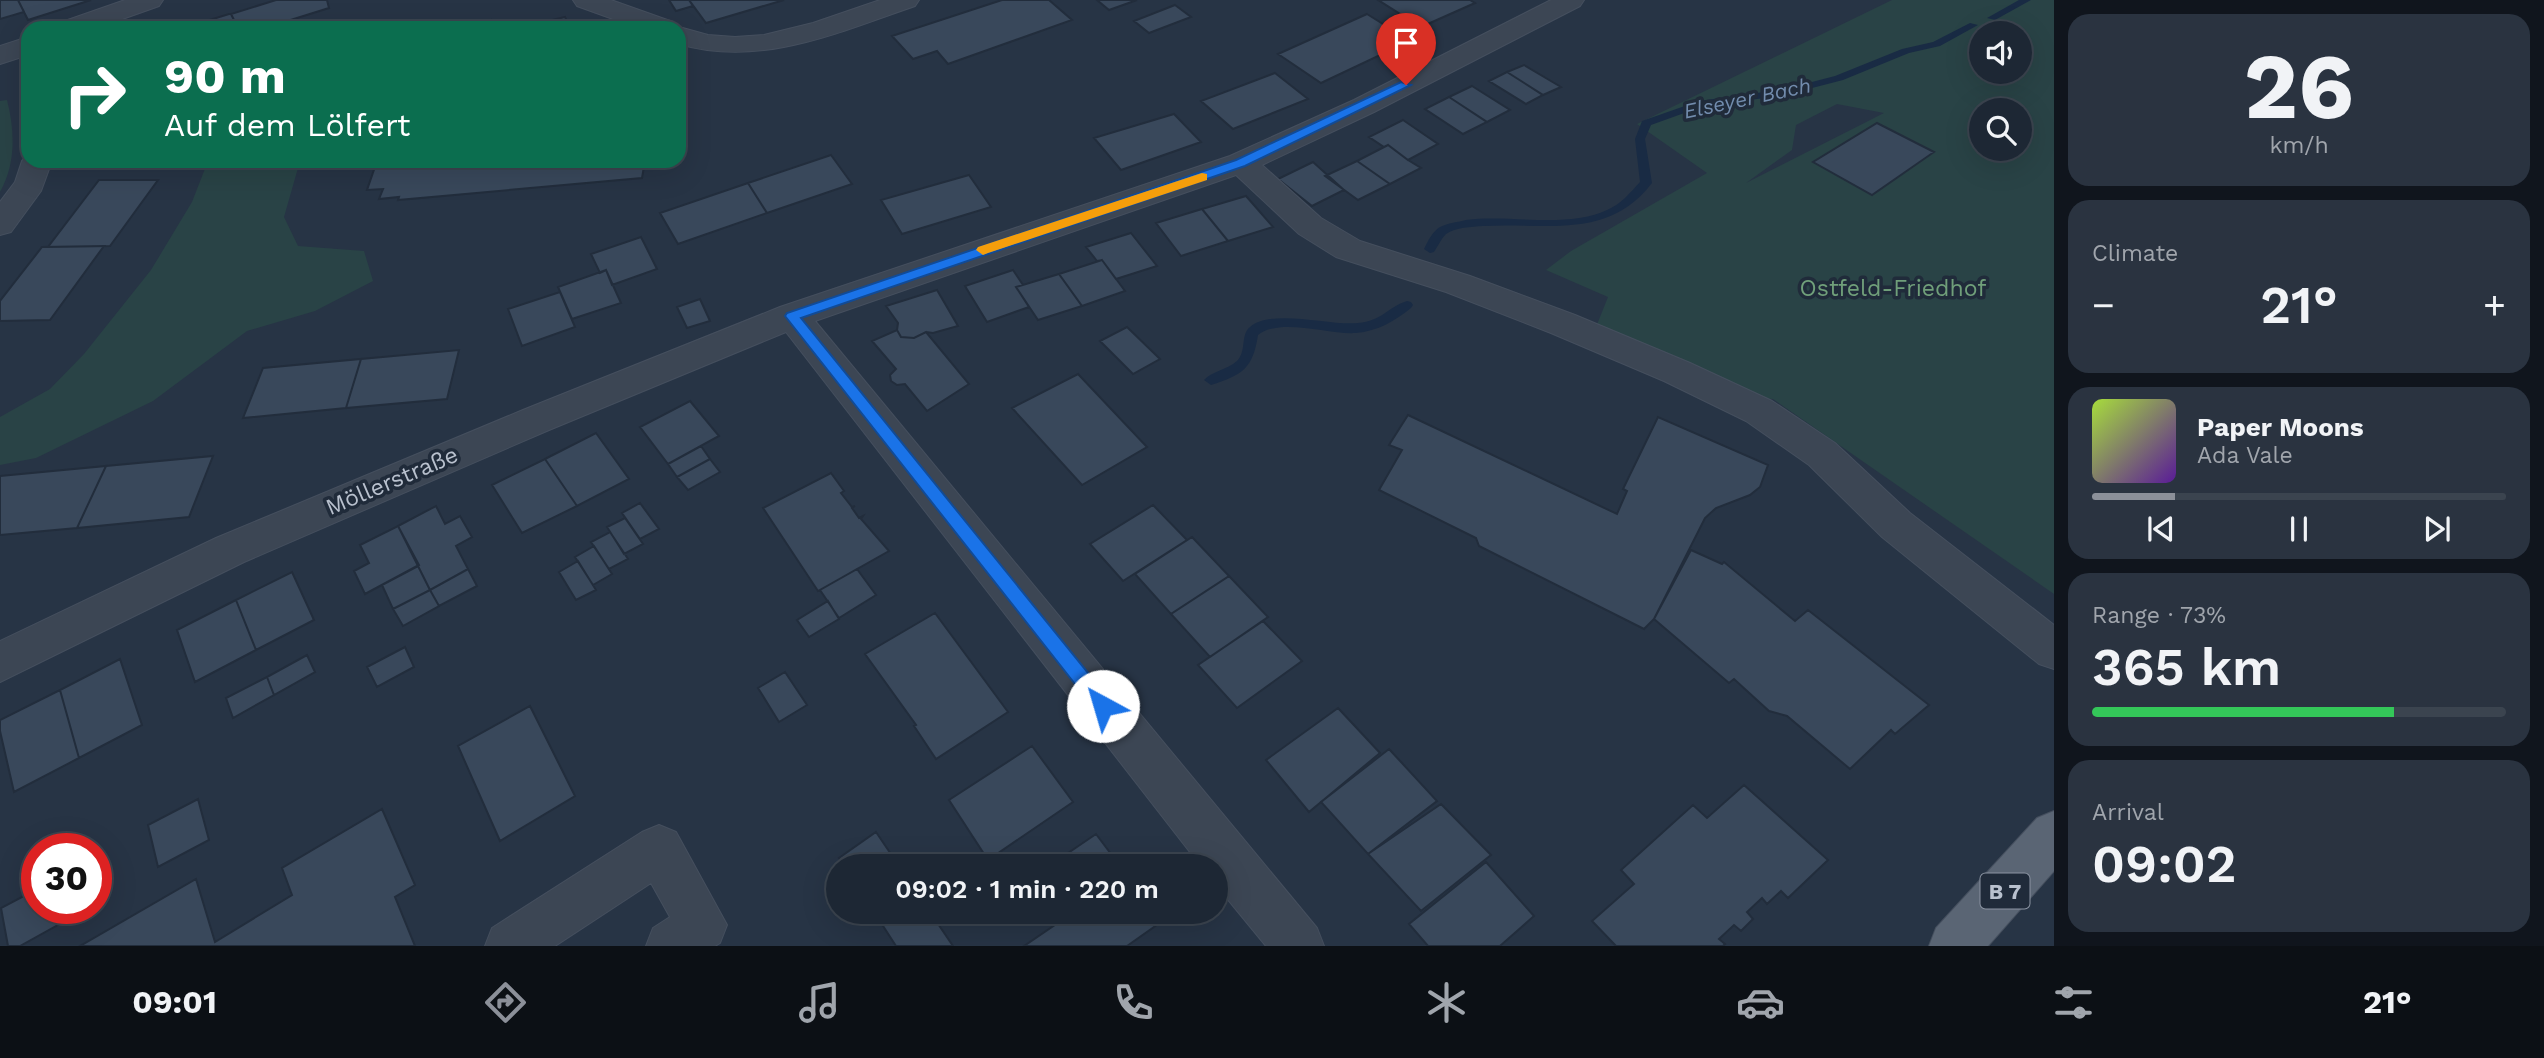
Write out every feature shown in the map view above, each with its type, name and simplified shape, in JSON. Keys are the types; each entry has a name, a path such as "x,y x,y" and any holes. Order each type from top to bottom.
{"main road":[{"name":"B 7","path":"1954,946 2054,835"}],"street":[{"path":"92,21 150,0"},
{"path":"586,0 644,21"},
{"path":"686,37 717,45 757,43 795,36 906,0"},
{"name":"Möllerstraße","path":"0,662 230,550 536,420 792,316 1241,163 1364,106 1571,0"},
{"path":"1241,163 1310,226 1348,249 1458,284 1563,324 1677,372 1759,411 1822,454 1896,525 2054,650"},
{"path":"0,224 30,184 35,168"},
{"path":"792,316 1217,848 1299,946"},
{"path":"510,946 659,849 702,925 671,946"}],"green space":[{"name":"Ostfeld-Friedhof","path":"1892,0 2054,0 2054,594 1773,399 1755,398 1596,327 1608,297 1546,270 1571,251 1707,173 1637,124","holes":["1837,104 1884,113 1746,183 1792,150 1796,125"]},
{"path":"7,100 12,124 12,147 9,170 0,192 0,101"},
{"path":"205,168 298,168 284,217 298,246 364,251 373,281 315,311 247,331 153,401 36,458 0,465 0,417 50,389 84,354 151,270 192,202"}],"building":[{"path":"0,0 18,0 24,12 0,19"},
{"path":"18,0 91,0 28,20"},
{"path":"276,0 327,0 329,8 287,21 234,21 231,14"},
{"path":"669,0 689,0 693,6 676,11"},
{"path":"689,0 784,0 706,23"},
{"path":"1002,0 1049,0 1072,20 948,64 937,51 913,59 892,36"},
{"path":"1097,0 1137,0 1109,10"},
{"path":"1378,0 1470,0 1475,3 1421,27"},
{"path":"1175,5 1191,17 1149,33 1134,21"},
{"path":"231,14 234,21 206,21"},
{"path":"1367,14 1410,41 1321,83 1278,54"},
{"path":"565,17 567,21 549,21"},
{"path":"1524,65 1561,87 1543,95 1507,72"},
{"path":"1507,72 1543,95 1526,104 1489,81"},
{"path":"1275,73 1308,99 1233,129 1201,101"},
{"path":"1472,86 1510,110 1487,122 1449,97"},
{"path":"1449,97 1487,122 1463,134 1425,109"},
{"path":"1174,114 1201,142 1121,170 1094,138"},
{"path":"1403,120 1438,144 1408,160 1388,145 1384,147 1369,137"},
{"path":"1877,123 1934,152 1872,195 1813,162"},
{"path":"1388,145 1421,168 1390,184 1357,161"},
{"path":"831,155 852,184 767,213 748,183"},
{"path":"1357,161 1390,184 1358,200 1325,176"},
{"path":"1313,162 1344,190 1312,206 1278,179"},
{"path":"375,168 644,168 642,178 398,200 399,197 379,199 383,189 367,190"},
{"path":"969,175 991,207 902,234 881,200"},
{"path":"99,180 158,180 110,246 48,247"},
{"path":"748,183 767,213 678,244 660,213"},
{"path":"1246,196 1273,227 1228,241 1202,209"},
{"path":"1202,209 1228,241 1181,256 1156,223"},
{"path":"1131,233 1157,266 1116,279 1102,260 1097,261 1086,247"},
{"path":"641,237 657,269 612,285 606,270 600,273 591,254"},
{"path":"104,246 50,320 0,321 0,301 42,247"},
{"path":"1102,260 1125,291 1082,306 1059,274"},
{"path":"606,270 621,303 572,319 558,287"},
{"path":"1013,270 1023,285 1016,287 1029,307 987,322 965,286"},
{"path":"1059,274 1082,306 1038,320 1016,287"},
{"path":"937,290 958,326 933,333 926,332 914,338 901,337 897,330 898,323 886,306"},
{"path":"560,292 575,327 522,346 508,309"},
{"path":"700,299 710,321 687,328 677,307"},
{"path":"1127,327 1160,359 1133,374 1100,341"},
{"path":"897,330 901,337 914,338 926,332 969,384 927,411 905,384 897,385 891,381 890,375 896,369 872,341"},
{"path":"459,350 447,399 346,408 361,359"},
{"path":"361,359 346,408 243,418 263,368"},
{"path":"1078,374 1147,447 1082,485 1012,408"},
{"path":"690,401 719,436 668,464 640,427"},
{"path":"1408,415 1617,514 1627,491 1623,489 1658,417 1768,465 1760,487 1750,495 1716,508 1705,518 1654,619 1644,629 1479,546 1476,538 1379,490 1402,450 1389,445"},
{"path":"596,433 629,479 577,506 545,459"},
{"path":"701,446 710,459 677,477 668,464"},
{"path":"213,456 189,517 77,528 106,466"},
{"path":"545,459 577,506 522,533 492,485"},
{"path":"710,459 720,472 688,490 677,477"},
{"path":"106,466 77,528 0,535 0,476"},
{"path":"831,473 844,491 841,493 852,507 855,506 852,508 859,518 863,516 861,519 889,551 818,591 763,508"},
{"path":"640,503 659,529 640,539 622,513"},
{"path":"1153,505 1187,540 1123,581 1090,544"},
{"path":"436,506 445,524 460,516 472,537 456,546 468,569 430,590 398,526"},
{"path":"625,518 643,544 624,554 607,527"},
{"path":"398,526 419,565 365,594 354,571 369,563 360,545"},
{"path":"610,532 628,559 609,569 591,542"},
{"path":"1192,537 1229,576 1171,614 1135,574"},
{"path":"594,546 612,574 593,585 575,557"},
{"path":"1691,550 1722,564 1724,562 1795,621 1808,610 1929,705 1895,734 1891,730 1850,769 1787,716 1769,711 1734,679 1729,683 1654,619"},
{"path":"578,561 596,590 576,600 559,572"},
{"path":"418,566 430,590 393,609 382,585"},
{"path":"468,569 477,586 439,606 430,590"},
{"path":"857,569 876,595 839,618 820,590"},
{"path":"292,572 314,620 256,650 236,600"},
{"path":"1229,576 1268,617 1210,657 1171,614"},
{"path":"430,590 439,606 403,626 393,609"},
{"path":"236,600 256,650 195,682 177,630"},
{"path":"828,601 839,619 809,637 797,620"},
{"path":"935,613 1008,712 936,759 914,726 916,725 865,654"},
{"path":"1263,621 1302,661 1237,708 1198,665"},
{"path":"405,647 414,667 377,687 367,667"},
{"path":"307,655 315,672 274,695 267,677"},
{"path":"120,659 142,725 79,758 60,690"},
{"path":"785,672 807,705 779,722 758,688"},
{"path":"267,677 274,695 233,718 226,698"},
{"path":"60,690 79,758 14,792 0,720"},
{"path":"530,706 575,796 500,841 458,746"},
{"path":"1338,708 1380,753 1309,812 1266,760"},
{"path":"1032,746 1073,802 997,854 984,854 949,800"},
{"path":"1389,749 1437,801 1368,854 1321,802"},
{"path":"1744,785 1828,860 1788,898 1781,891 1767,904 1762,898 1747,912 1753,919 1741,931 1734,925 1719,939 1725,944 1723,946 1616,946 1592,921 1634,884 1621,870 1693,805 1707,818"},
{"path":"198,799 209,840 158,867 148,825"},
{"path":"1441,804 1491,855 1421,911 1368,854"},
{"path":"382,809 415,885 395,897 415,946 80,946 196,879 215,942 292,895 282,868"},
{"path":"876,832 891,854 845,854"},
{"path":"1096,834 1111,854 1067,854"},
{"path":"1486,862 1534,916 1500,946 1428,946 1409,924"},
{"path":"21,897 21,924 60,924 20,946 8,946 1,908"},
{"path":"882,924 938,924 953,946 896,946"},
{"path":"1056,924 1158,924 1127,946 1024,946"}],"waterway":[{"name":"Elseyer Bach","path":"1992,18 2026,0"},
{"name":"Elseyer Bach","path":"1430,249 1441,233 1458,226 1497,221 1568,222 1611,213 1630,201 1646,183 1640,139 1646,123 1699,104 1785,92 1839,78 1906,51 1936,44 1969,27"},
{"name":"Elseyer Bach","path":"1211,380 1231,372 1244,362 1252,334 1259,327 1286,323 1339,328 1373,326 1390,318 1407,305"}],"slow traffic":[{"path":"983,250 1202,177"}],"route":[{"path":"1103,706 792,316 1241,163 1308,134 1406,85"}]}
